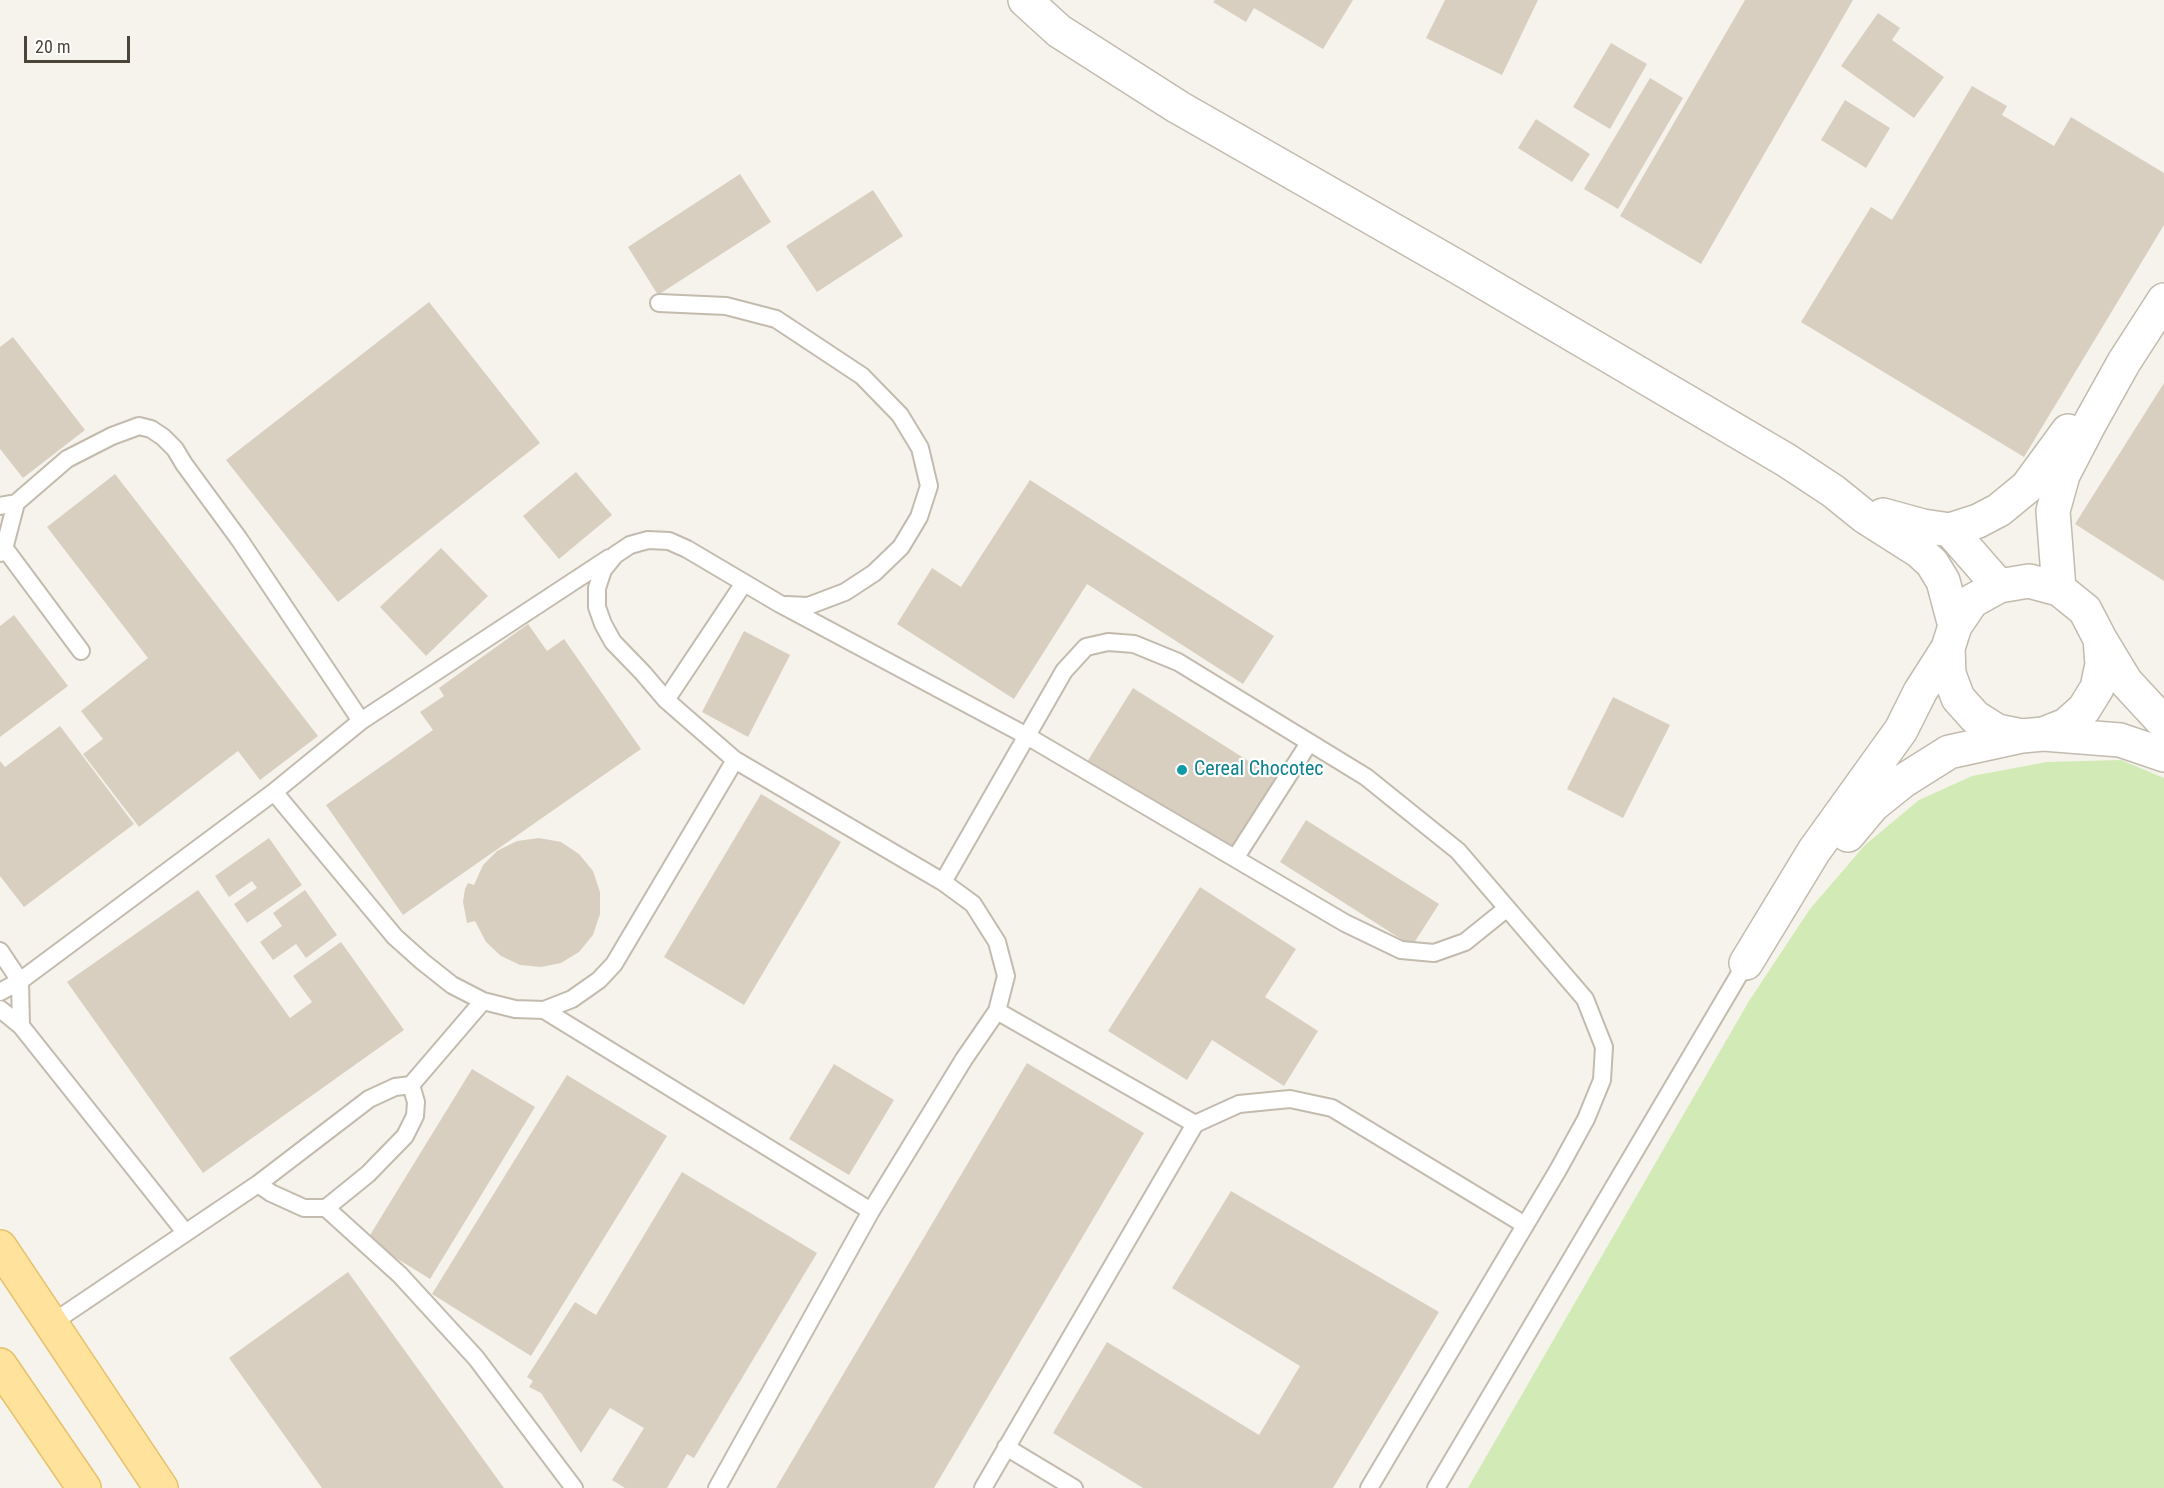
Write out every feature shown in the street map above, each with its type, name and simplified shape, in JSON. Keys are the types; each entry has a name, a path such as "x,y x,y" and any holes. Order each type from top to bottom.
{"main road":[{"path":"0,1247 161,1488"},
{"path":"0,1365 84,1488"}],"street":[{"path":"1025,0 1059,31 1178,107 1466,272 1786,460 1864,516 1918,550 1932,563 1943,581 1951,637 1949,674 1958,698 1975,717 1997,731 2120,740 2164,755"},
{"path":"2059,589 2053,535 2053,511 2063,475 2124,362 2164,300"},
{"path":"1833,492 1878,513 1923,526 1950,530 1978,521 1999,510 2027,487 2091,400 2124,362"},
{"path":"1950,530 1999,585"},
{"path":"1746,963 1814,850 1901,730 1972,601 1999,585 2029,581 2059,589 2085,610 2126,682 2164,723"},
{"path":"1746,963 1873,805 1903,782 1949,752 2033,735 2066,725 2084,709 2097,688 2102,664 2100,639"}],"lane":[{"path":"659,303 726,306 776,319 862,376 900,415 920,448 928,486 919,517 901,547 874,573 845,592 808,606 780,604"},
{"path":"81,651 2,548 8,505 67,459 112,436 139,426 151,429 163,436 175,449 239,539 361,721"},
{"path":"0,992 20,981 274,792 361,721 630,545 648,540 669,541 687,549 780,604 1026,736 1236,857 1345,923 1401,950 1434,953 1465,942 1506,909"},
{"path":"615,555 603,570 597,588 597,607 613,642 666,700 735,760 943,882 973,904 997,942 1006,976 997,1011 964,1059 871,1211 717,1488"},
{"path":"666,700 744,583"},
{"path":"943,882 1064,671 1086,647 1108,642 1134,644 1178,662 1366,777 1458,851 1585,999 1604,1047 1602,1080 1586,1119 1370,1488"},
{"path":"1236,857 1309,742"},
{"path":"274,792 395,937 452,986 483,1001 515,1009 544,1010 572,999 599,980 614,964 735,760"},
{"path":"0,951 20,981 21,1026"},
{"path":"1436,1488 1746,963"},
{"path":"52,1323 258,1184 369,1099 394,1087 411,1085 483,1001"},
{"path":"0,1009 21,1026 185,1232"},
{"path":"544,1010 871,1211"},
{"path":"997,1011 1195,1124"},
{"path":"258,1184 271,1193 304,1208 326,1208 368,1174 405,1136 415,1116 416,1102 411,1085"},
{"path":"983,1488 1195,1124 1239,1104 1290,1099 1332,1108 1525,1225"},
{"path":"326,1208 400,1275 476,1358 574,1488"},
{"path":"1006,1447 1074,1488"}],"green space":[{"path":"2121,760 2164,778 2164,1488 1468,1488 1749,1001 1810,909 1865,845 1919,800 1972,776 2047,762"}],"building":[{"path":"1215,0 1353,0 1323,49 1254,8 1246,22 1213,2"},
{"path":"1445,0 1538,0 1502,75 1426,38"},
{"path":"1745,0 1853,0 1701,264 1620,216"},
{"path":"1878,13 1900,28 1892,40 1944,77 1914,118 1841,66"},
{"path":"1611,43 1647,64 1610,129 1573,107"},
{"path":"1650,78 1683,98 1618,209 1584,189"},
{"path":"1972,86 2007,106 2002,115 2054,146 2071,117 2164,173 2164,225 2024,457 1801,322 1871,207 1892,220"},
{"path":"1845,100 1890,128 1866,168 1821,140"},
{"path":"1536,119 1590,154 1572,182 1518,148"},
{"path":"740,174 771,222 658,295 628,247"},
{"path":"873,190 903,236 817,292 786,246"},
{"path":"429,302 540,443 338,602 226,460"},
{"path":"13,337 85,430 23,478 0,449 0,347"},
{"path":"2164,383 2164,581 2075,524"},
{"path":"576,472 612,515 559,559 523,516"},
{"path":"115,474 318,736 260,780 238,751 139,827 83,754 103,739 81,711 148,658 47,527"},
{"path":"1030,480 1274,636 1243,684 1087,584 1014,699 897,624 932,568 961,587"},
{"path":"441,548 488,596 426,656 380,607"},
{"path":"14,615 68,686 0,737 0,626"},
{"path":"528,624 547,651 564,639 641,749 403,915 326,805 433,730 420,712 444,696 439,688"},
{"path":"744,631 790,655 748,737 702,712"},
{"name":"Cereal Chocotec","path":"1133,688 1277,779 1231,853 1087,762"},
{"path":"1613,697 1670,725 1623,818 1567,789"},
{"path":"60,726 134,824 24,907 0,876 0,761 5,767"},
{"path":"761,794 841,842 744,1005 664,957"},
{"path":"1306,820 1439,904 1412,946 1280,862"},
{"path":"269,838 302,885 247,923 234,904 257,888 252,881 229,897 215,876"},
{"path":"539,838 561,842 579,854 593,871 600,892 600,914 593,935 579,952 561,963 541,967 520,965 501,956 486,942 475,921 467,923 463,902 468,883 474,885 483,865 497,851 517,841"},
{"path":"1200,887 1296,949 1265,997 1318,1031 1284,1086 1212,1040 1187,1080 1108,1031"},
{"path":"198,890 290,1018 312,1002 293,976 341,942 404,1030 203,1173 67,982"},
{"path":"305,890 337,935 306,958 296,944 273,960 260,942 282,926 273,913"},
{"path":"1027,1063 1144,1133 934,1488 776,1488"},
{"path":"834,1064 894,1100 849,1175 789,1139"},
{"path":"472,1069 535,1107 430,1279 367,1240"},
{"path":"567,1075 667,1136 531,1356 432,1294"},
{"path":"682,1172 817,1253 694,1458 687,1454 667,1488 625,1488 612,1480 644,1428 610,1408 581,1453 541,1393 529,1387 533,1381 527,1377 575,1302 596,1315"},
{"path":"1231,1191 1439,1312 1333,1488 1143,1488 1053,1433 1107,1342 1259,1435 1300,1366 1172,1288"},
{"path":"348,1272 504,1488 322,1488 229,1358"}],"place":[{"name":"Cereal Chocotec","path":"1182,770"}]}
